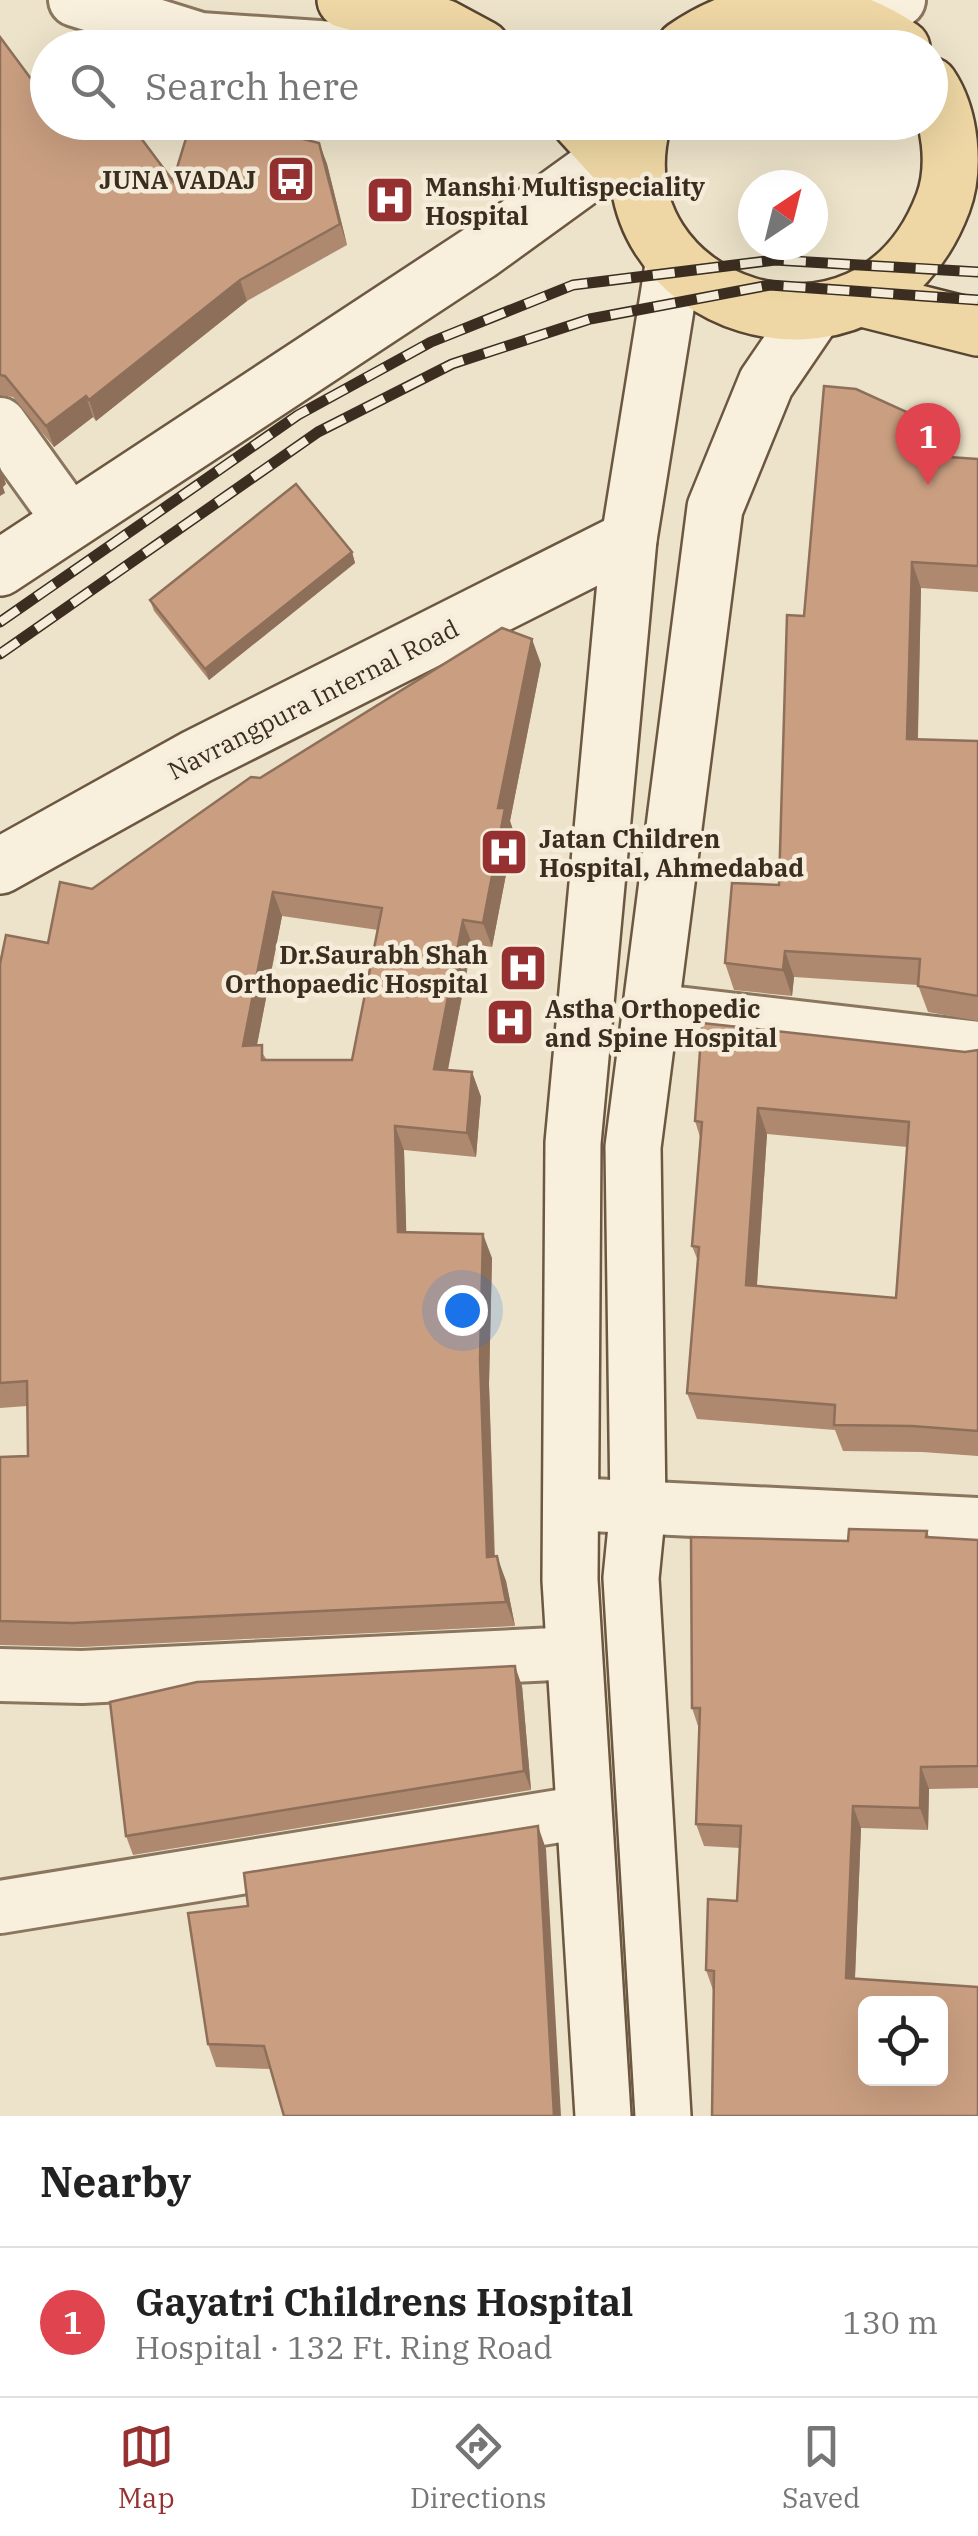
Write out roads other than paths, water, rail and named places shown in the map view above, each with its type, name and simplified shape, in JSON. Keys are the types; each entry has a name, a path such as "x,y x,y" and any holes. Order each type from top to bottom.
{"main road":[{"path":"345,0 448,30"},
{"path":"693,24 767,4 819,4 868,22 896,21"},
{"path":"663,2116 631,1578 638,1507 634,1147 715,508 766,383 838,306 902,272 931,235 964,153 948,121"},
{"path":"0,568 480,252 619,147 653,226 674,258 714,292 761,311 838,306 978,328"},
{"path":"603,2116 575,1653 571,1504 574,1144 628,539 674,258"},
{"name":"Navrangpura Internal Road","path":"0,866 196,757 628,539"}],"street":[{"path":"74,0 168,30"},
{"path":"387,30 409,18"},
{"path":"0,424 70,521"},
{"path":"651,1010 978,1048"},
{"path":"571,1504 978,1524"},
{"path":"0,1675 82,1677 575,1653"},
{"path":"0,1908 584,1812"}],"railway":[{"path":"0,622 298,415 431,342 573,285 775,260 978,272"},
{"path":"0,654 318,432 452,364 590,319 770,285 978,300"}],"place":[{"name":"JUNA VADAJ","path":"291,179"},
{"name":"Manshi Multispeciality Hospital","path":"390,200"},
{"name":"Gayatri Childrens Hospital","path":"928,485"},
{"name":"Jatan Children Hospital, Ahmedabad","path":"504,852"},
{"name":"Dr.Saurabh Shah Orthopaedic Hospital","path":"523,968"},
{"name":"Astha Orthopedic and Spine Hospital","path":"510,1022"}]}
